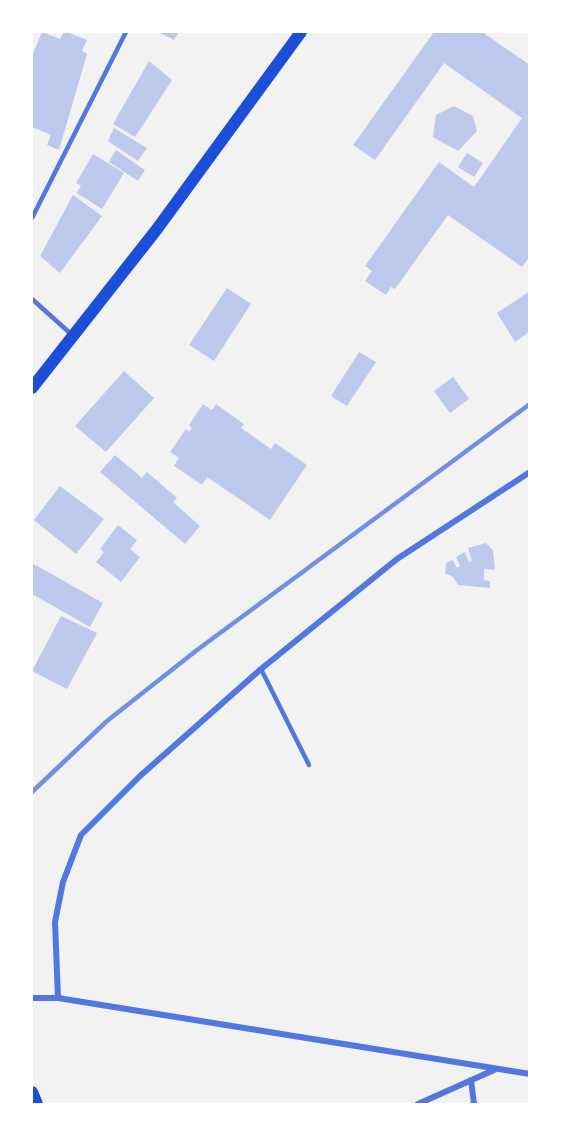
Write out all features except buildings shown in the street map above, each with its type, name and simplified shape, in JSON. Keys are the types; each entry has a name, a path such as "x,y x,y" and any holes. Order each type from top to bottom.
{"main road":[{"path":"32,388 71,334 157,229 301,32"},
{"path":"32,1092 37,1104"}],"street":[{"path":"58,998 55,922 63,882 81,835 140,776 261,669 397,559 530,472"},
{"path":"32,998 58,998 530,1074"},
{"path":"418,1104 495,1069"},
{"path":"471,1080 474,1104"}],"lane":[{"path":"32,218 126,32"},
{"path":"32,299 71,334"},
{"path":"261,669 309,765"}],"railway":[{"path":"32,792 107,721 197,650 530,404"}]}
